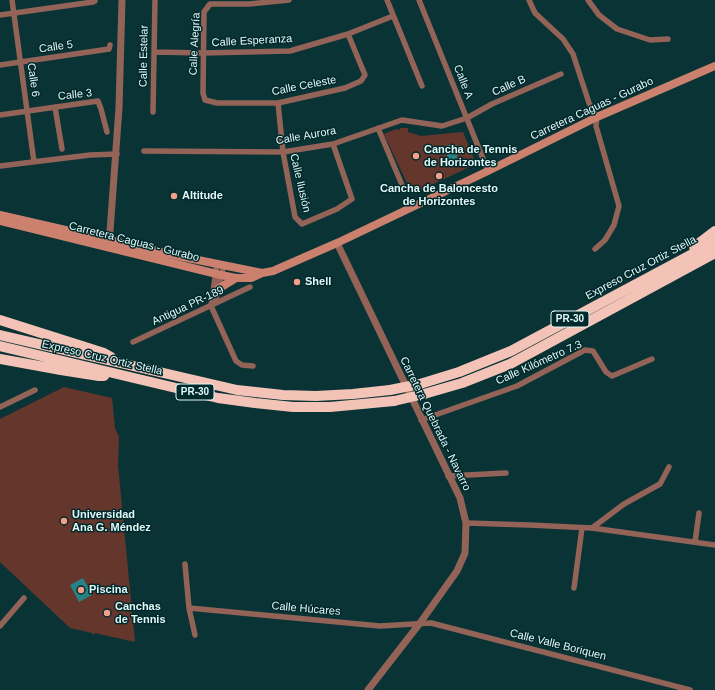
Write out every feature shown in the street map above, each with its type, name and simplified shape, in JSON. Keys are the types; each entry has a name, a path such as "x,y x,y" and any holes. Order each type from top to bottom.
{"highway":[{"path":"650,277 662,266 683,254 715,231"},
{"name":"Expreso Cruz Ortiz Stella","path":"0,335 220,387 269,394 333,396 390,390 420,384 465,370 511,351 715,242"},
{"name":"Expreso Cruz Ortiz Stella","path":"0,346 218,398 274,405 330,407 394,400 424,394 462,383 510,364 715,253"},
{"path":"0,320 104,353 121,364"},
{"path":"0,359 99,376 121,375"}],"main road":[{"name":"Carretera Caguas - Gurabo","path":"0,222 262,272 273,271 337,243 488,171 597,116 715,66"},
{"name":"Carretera Caguas - Gurabo","path":"0,215 236,278 251,278 262,272"},
{"path":"218,289 236,278"}],"street":[{"name":"Calle 6","path":"12,0 34,162"},
{"path":"0,15 92,2 95,0"},
{"path":"109,244 117,154 122,0"},
{"name":"Calle Estelar","path":"154,112 155,0"},
{"name":"Calle Alegría","path":"203,94 204,12 210,4 249,4 289,0"},
{"path":"387,0 422,86"},
{"name":"Calle A","path":"420,0 488,171"},
{"path":"529,0 535,13 563,39 573,54 589,103 597,116 596,126 619,206 614,225 605,240 595,249"},
{"path":"588,0 599,15 616,29 650,40 668,39"},
{"name":"Calle Esperanza","path":"155,52 204,53 290,51 348,34 393,16"},
{"name":"Calle Celeste","path":"203,94 205,100 217,103 278,103 345,88 361,81 365,75 348,34"},
{"name":"Calle 5","path":"0,65 109,50 110,45"},
{"name":"Calle B","path":"466,118 492,104 561,74"},
{"name":"Calle 3","path":"0,115 98,101 107,132"},
{"name":"Calle Ilusión","path":"278,103 283,152 295,217 302,224 337,209 352,199 332,144"},
{"path":"55,107 62,149"},
{"name":"Calle Aurora","path":"144,151 283,152 332,144 402,120 442,126 466,118"},
{"path":"378,128 402,186"},
{"path":"0,166 90,155 117,154"},
{"name":"Carretera Quebrada - Navarro","path":"337,243 448,476 460,498 466,524 465,554 457,571 420,623 368,690"},
{"path":"220,264 211,306 236,361 242,365 254,366"},
{"path":"211,306 216,298 218,289 218,274"},
{"name":"Antigua PR-189","path":"133,342 250,287"},
{"name":"Calle Kilómetro 7.3","path":"421,420 517,386 585,350 593,351 606,372 612,376 652,359"},
{"path":"0,407 34,390"},
{"path":"592,528 624,504 660,484 669,467"},
{"path":"448,476 506,473"},
{"path":"695,542 699,514"},
{"path":"466,524 592,528 715,545"},
{"path":"574,588 582,528"},
{"path":"185,564 189,608 195,635"},
{"path":"0,626 24,598"},
{"name":"Calle Húcares","path":"189,608 380,626 420,623"},
{"name":"Calle Valle Boriquen","path":"420,623 431,623 690,690"}],"shaded area":[{"path":"400,128 408,128 408,132 421,136 463,132 476,164 412,194 384,134 396,129 400,130"},
{"path":"64,387 112,398 115,428 119,437 118,465 135,642 95,633 93,635 92,633 70,628 0,562 0,419"}],"water":[{"path":"447,145 457,145 457,163 447,163"},
{"name":"Piscina","path":"83,578 92,595 79,602 70,585"}],"place":[{"name":"Cancha de Tennis de Horizontes","path":"416,156"},
{"name":"Cancha de Baloncesto de Horizontes","path":"439,176"},
{"name":"Altitude","path":"174,196"},
{"name":"Shell","path":"297,282"},
{"name":"Universidad Ana G. Méndez","path":"64,521"},
{"name":"Piscina","path":"81,590"},
{"name":"Canchas de Tennis","path":"107,613"}]}
